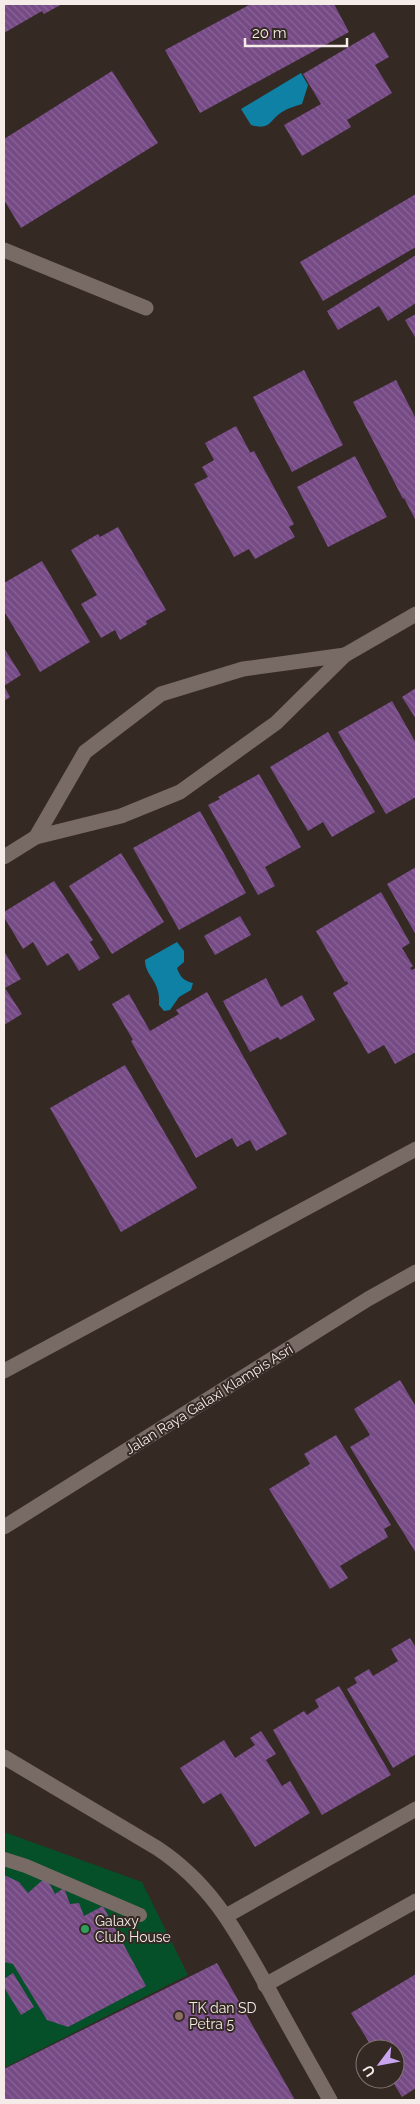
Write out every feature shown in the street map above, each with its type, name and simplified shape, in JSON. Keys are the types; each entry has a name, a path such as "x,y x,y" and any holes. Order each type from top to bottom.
{"street":[{"path":"4,250 146,308"},
{"path":"4,857 36,837 121,816 180,792 276,723 345,655 416,614"},
{"path":"36,837 85,752 161,694 243,669 345,655"},
{"path":"4,1371 416,1148"},
{"name":"Jalan Raya Galaxi Klampis Asri","path":"4,1528 368,1299 416,1272"},
{"path":"4,1756 180,1863 226,1916 330,2100"},
{"path":"226,1916 416,1809"},
{"path":"266,1985 416,1901"}],"lane":[{"path":"4,1859 26,1866 140,1915"}],"green space":[{"name":"Galaxy Club House","path":"4,1832 142,1882 188,1975 4,2068"}],"water":[{"path":"301,73 308,85 302,104 282,112 266,126 251,125 241,109"},
{"path":"177,942 184,951 184,962 177,968 178,971 185,980 193,983 191,990 179,997 170,1010 164,1011 159,1005 158,990 147,971 145,960"}],"building":[{"path":"4,4 62,4 44,14 42,11 4,33"},
{"path":"251,4 334,4 349,32 200,113 165,50"},
{"path":"374,32 389,57 375,65 392,93 347,120 351,127 302,156 284,125 321,104 303,74"},
{"path":"112,71 158,143 21,228 4,200 4,139"},
{"path":"416,194 416,247 323,301 300,262"},
{"path":"416,255 416,303 388,321 379,306 338,330 327,311"},
{"path":"416,314 416,339 405,320"},
{"path":"304,370 343,445 292,472 253,397"},
{"path":"396,380 416,419 416,521 353,402"},
{"path":"236,426 249,453 254,451 294,524 289,527 295,537 255,559 249,549 234,557 194,484 208,477 202,467 214,460 205,443"},
{"path":"355,456 387,517 328,547 297,487"},
{"path":"118,527 166,610 146,621 147,624 120,640 115,630 101,638 81,604 97,595 71,550 98,534 100,537"},
{"path":"42,561 90,642 40,672 4,611 4,583"},
{"path":"4,648 21,675 4,686"},
{"path":"4,686 10,697 4,701"},
{"path":"416,688 416,719 402,697"},
{"path":"392,701 416,743 416,797 386,814 338,732"},
{"path":"328,732 375,812 332,837 323,822 308,831 270,767"},
{"path":"259,774 301,847 265,867 275,886 258,895 208,805 220,799 218,797"},
{"path":"200,811 246,893 179,930 133,848"},
{"path":"121,853 164,922 112,954 69,886"},
{"path":"416,867 416,935 387,884"},
{"path":"54,881 93,940 90,942 100,958 79,971 68,953 47,966 33,942 23,949 4,917 4,912"},
{"path":"381,892 410,943 402,948 413,966 410,968 412,970 416,968 416,1052 395,1064 384,1045 368,1054 333,993 348,984 347,981 345,982 316,931"},
{"path":"240,916 251,935 215,955 204,936"},
{"path":"4,951 21,979 5,988 22,1014 4,1025"},
{"path":"266,978 281,1007 302,995 315,1020 280,1040 278,1037 250,1052 223,1001"},
{"path":"207,992 287,1134 256,1151 250,1140 237,1147 232,1138 196,1158 112,1004 129,994 150,1031 179,1014 176,1010"},
{"path":"125,1065 197,1188 121,1232 50,1108"},
{"path":"400,1380 416,1407 416,1553 350,1447 370,1435 354,1409"},
{"path":"336,1435 391,1525 384,1529 388,1537 340,1566 348,1578 330,1589 269,1489 310,1464 304,1454"},
{"path":"410,1638 416,1648 416,1754 393,1768 347,1689 357,1683 354,1678 369,1669 373,1676 398,1661 391,1649"},
{"path":"339,1686 391,1775 322,1815 273,1730 304,1711 307,1715 319,1707 315,1700"},
{"path":"261,1731 276,1754 266,1760 282,1786 290,1781 310,1813 255,1847 221,1793 203,1804 180,1768 224,1740 235,1758 255,1745 250,1738"},
{"path":"4,1875 19,1882 28,1893 46,1877 55,1894 64,1888 70,1904 79,1903 84,1916 103,1906 146,1986 68,2027 47,2020 13,1964 4,1962"},
{"name":"TK dan SD Petra 5","path":"217,1963 295,2100 4,2100 4,2069"},
{"path":"13,1973 34,2007 21,2015 4,1987 4,1979"},
{"path":"416,1974 416,2088 402,2097 397,2089 405,2089 405,2039 367,2039 351,2013"}],"place":[{"name":"Galaxy Club House","path":"85,1929"},
{"name":"TK dan SD Petra 5","path":"179,2016"}]}
